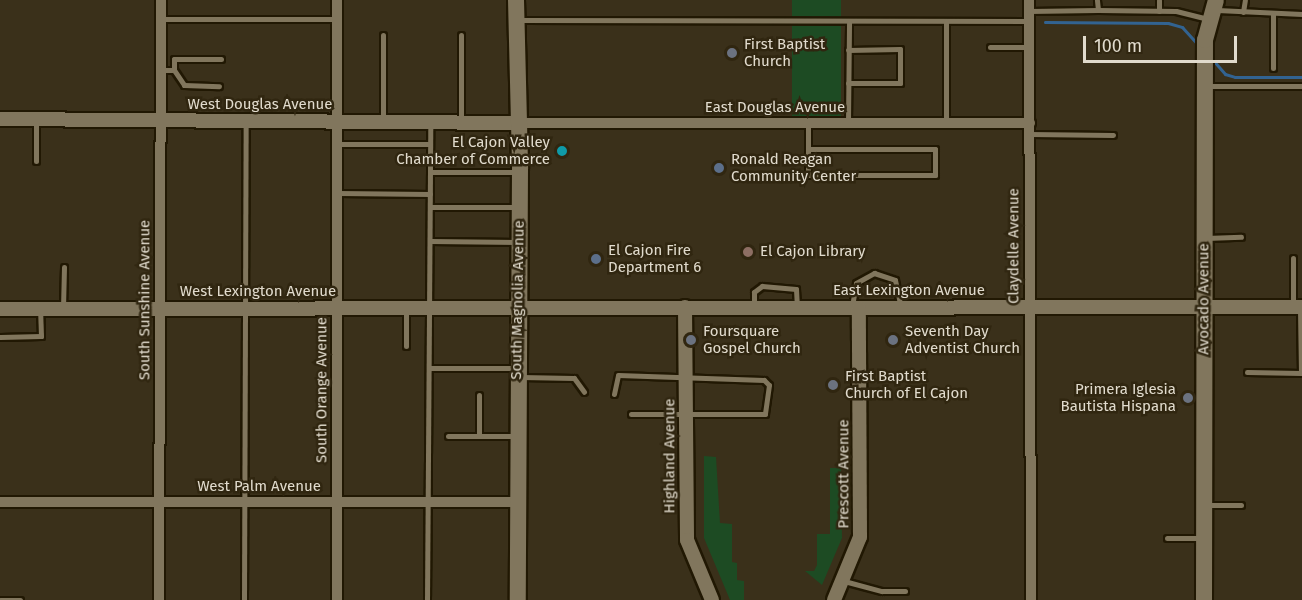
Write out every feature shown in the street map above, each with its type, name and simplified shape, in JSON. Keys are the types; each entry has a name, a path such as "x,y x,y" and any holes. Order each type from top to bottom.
{"main road":[{"name":"South Magnolia Avenue","path":"516,0 520,172 516,308 518,600"},
{"name":"Avocado Avenue","path":"1204,600 1205,86 1213,10"}],"street":[{"name":"South Sunshine Avenue","path":"159,600 161,0"},
{"name":"South Orange Avenue","path":"337,600 338,0"},
{"name":"Claydelle Avenue","path":"1029,11 1031,600"},
{"name":"West Douglas Avenue","path":"0,119 519,123"},
{"name":"East Douglas Avenue","path":"519,123 946,123 1030,128"},
{"name":"East Lexington Avenue","path":"516,308 1029,308 1205,305 1298,307"},
{"name":"Highland Avenue","path":"685,307 687,540 712,600"},
{"name":"West Lexington Avenue","path":"0,309 428,310 516,308"},
{"name":"Prescott Avenue","path":"834,600 860,537 856,308"},
{"name":"West Palm Avenue","path":"0,502 517,502"}],"lane":[{"path":"1097,0 1098,10"},
{"path":"1159,0 1159,11"},
{"path":"1243,12 1245,0"},
{"path":"517,20 946,21 1029,11 1098,10 1213,10 1302,14"},
{"path":"1273,14 1273,68"},
{"path":"161,19 338,19"},
{"path":"946,21 946,123"},
{"path":"848,123 849,22"},
{"path":"383,34 383,122"},
{"path":"461,34 461,122"},
{"path":"990,48 1029,48"},
{"path":"848,50 900,49 900,83 848,83"},
{"path":"219,86 184,85 174,70 174,59 221,59"},
{"path":"161,70 174,70"},
{"path":"1205,86 1302,86"},
{"path":"36,120 36,160"},
{"path":"244,600 243,310 246,122"},
{"path":"428,600 430,122"},
{"path":"808,123 808,149 808,175 934,175 935,149 808,149"},
{"path":"1030,128 1113,135"},
{"path":"338,144 430,144"},
{"path":"430,172 520,172"},
{"path":"338,194 430,194"},
{"path":"430,207 519,207"},
{"path":"1204,237 1241,237"},
{"path":"430,241 519,242"},
{"path":"1247,372 1301,373 1293,258"},
{"path":"63,310 64,267"},
{"path":"856,308 856,283 874,273 895,280 901,308"},
{"path":"754,308 757,288 785,286 795,289 797,308"},
{"path":"0,336 41,336 40,310"},
{"path":"406,310 406,346"},
{"path":"429,368 517,372 574,378 584,392"},
{"path":"614,394 618,375 672,376 686,380 768,381 769,408 765,414 631,414"},
{"path":"479,395 479,436"},
{"path":"448,436 517,436"},
{"path":"1204,504 1241,505"},
{"path":"1167,538 1204,538"},
{"path":"842,581 882,591 905,591"},
{"path":"0,600 20,600"}],"green space":[{"path":"792,0 841,0 841,123 792,123"},
{"path":"704,456 716,457 720,523 732,524 732,562 737,563 737,580 744,581 744,600 730,600 704,538"},
{"path":"830,468 841,468 842,538 822,585 805,571 814,571 817,565 817,534 830,534"}],"waterway":[{"path":"1045,22 1168,23 1182,27 1199,46"},
{"path":"1212,59 1225,74 1235,77 1302,77"}],"place":[{"name":"First Baptist Church","path":"732,53"},
{"name":"El Cajon Valley Chamber of Commerce","path":"562,151"},
{"name":"Ronald Reagan Community Center","path":"719,168"},
{"name":"El Cajon Library","path":"748,252"},
{"name":"El Cajon Fire Department 6","path":"596,259"},
{"name":"Foursquare Gospel Church","path":"691,340"},
{"name":"Seventh Day Adventist Church","path":"893,340"},
{"name":"First Baptist Church of El Cajon","path":"833,385"},
{"name":"Primera Iglesia Bautista Hispana","path":"1188,398"}]}
